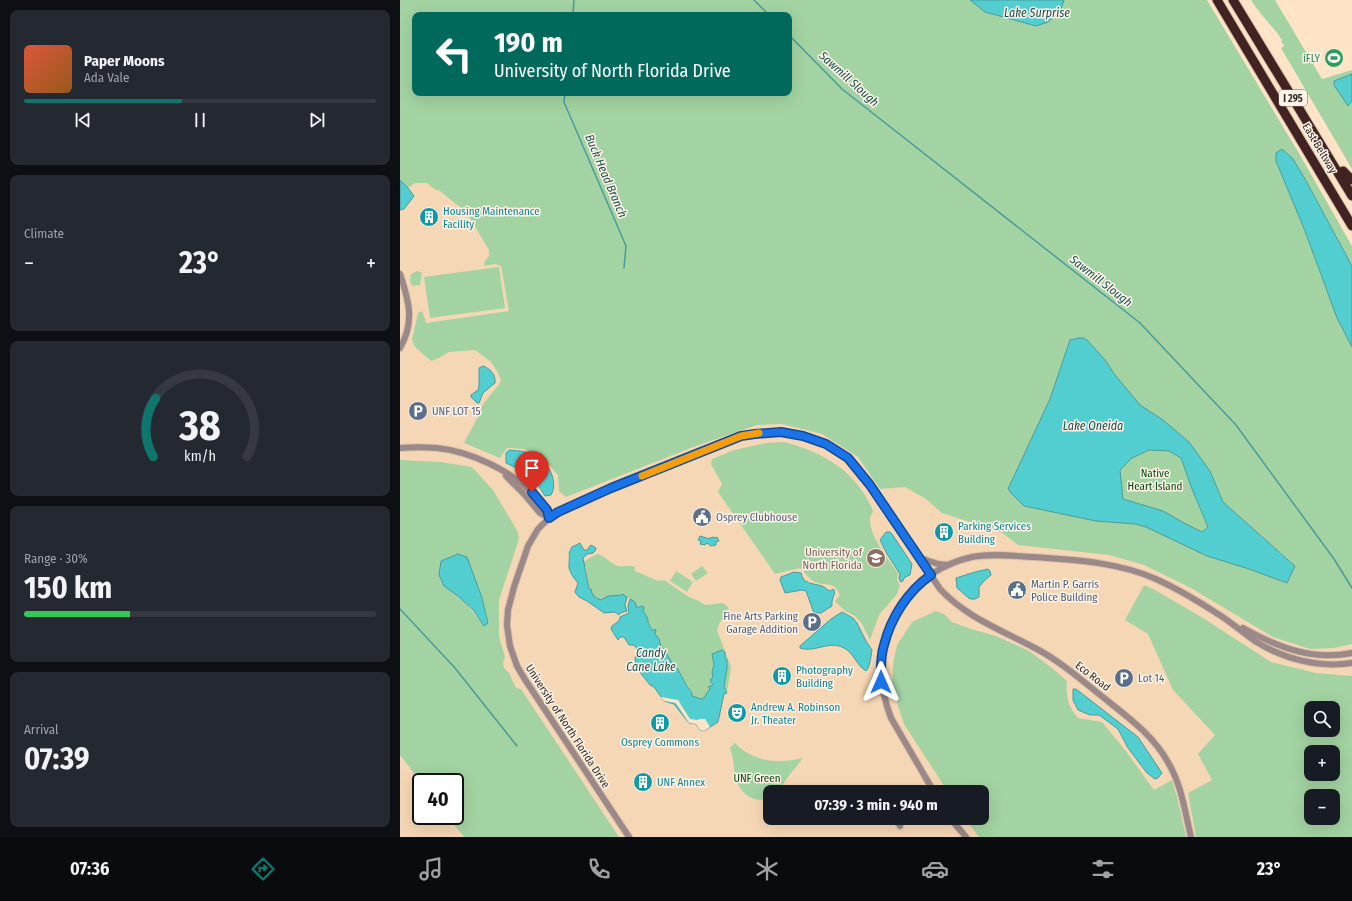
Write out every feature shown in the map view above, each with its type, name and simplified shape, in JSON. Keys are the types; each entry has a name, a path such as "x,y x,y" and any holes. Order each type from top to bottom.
{"highway":[{"name":"East Beltway","path":"1217,0 1352,226"},
{"name":"I 295","path":"1233,0 1352,196"},
{"name":"East Beltway","path":"1240,0 1352,185"},
{"path":"1344,171 1352,180"}],"street":[{"path":"400,274 408,297 410,313 408,329 400,348"},
{"name":"University of North Florida Drive","path":"629,837 524,678 517,666 510,646 507,619 514,587 532,537 549,518 558,512 611,488 741,436 781,432 803,436 826,444 848,458 870,485 931,575"},
{"path":"400,448 438,448 462,453 500,470 524,494 540,513 549,518"},
{"path":"930,785 891,718 881,682 883,646 891,624 912,591 919,583 948,565 973,557 997,554 1078,560 1114,566 1155,579 1186,594 1219,615 1255,641 1280,654 1311,663 1334,664 1352,662"},
{"path":"920,558 938,564 948,565"},
{"name":"Eco Road","path":"931,575 940,589 955,604 976,618 1058,661 1143,729 1159,748 1174,775 1183,799 1191,837"},
{"path":"1219,615 1263,639 1296,652 1322,655 1352,653"},
{"path":"956,825 966,837"}],"shaded area":[{"name":"University of North Florida","path":"400,0 1182,0 1352,407 1352,837 400,837"}],"green space":[{"path":"400,0 970,0 985,12 1036,26 1048,22 1060,12 1064,0 1207,0 1300,155 1352,246 1352,266 1305,179 1293,159 1282,149 1276,161 1305,231 1337,318 1352,347 1352,644 1334,648 1310,649 1273,637 1191,588 1144,565 1109,555 1018,545 1001,532 942,513 926,499 905,487 880,489 858,457 822,434 782,424 757,425 696,446 566,497 559,491 558,475 541,456 524,449 507,448 500,458 464,443 479,415 479,410 499,385 501,380 498,373 491,362 475,350 449,352 431,361 415,347 412,340 418,313 421,311 426,323 509,311 501,266 495,264 484,266 485,261 489,256 489,250 467,213 440,191 434,189 427,183 415,183 408,188 400,180","holes":["1070,341 1105,360 1115,375 1140,405 1210,471 1223,502 1295,565 1287,583 1207,556 1146,527 1135,524 1096,521 1024,506 1011,493 1008,489 1050,399"]},
{"path":"1251,0 1275,0 1322,79 1352,70 1352,169 1281,48 1284,46 1281,41 1282,40 1258,11"},
{"path":"499,267 505,308 430,318 424,277"},
{"path":"417,271 422,273 420,285 412,286 410,281 411,274"},
{"path":"784,442 813,452 838,466 858,485 873,511 870,520 873,534 876,541 898,573 897,579 900,586 897,594 879,615 870,640 862,624 855,616 845,611 835,601 840,595 835,587 815,582 800,568 775,574 718,492 722,484 711,464 712,459 734,450 766,443"},
{"name":"Native Heart Island","path":"1149,450 1169,451 1181,458 1208,527 1202,532 1123,499 1120,470 1132,458"},
{"path":"400,460 440,462 472,467 493,490 518,532 519,539 499,600 499,637 505,657 503,663 504,668 510,674 516,688 521,689 619,837 464,837 454,825 464,825 464,773 414,773 400,755","holes":["467,557 482,598 488,623 483,625 475,614 444,586"]},
{"path":"597,554 603,556 615,565 635,567 635,571 658,581 664,580 689,597 705,605 723,603 728,607 729,614 720,622 717,630 731,667 727,692 724,687 727,667 725,652 723,650 712,656 714,665 711,682 713,685 708,687 710,689 705,697 701,699 692,696 692,693 676,667 661,647 655,634 656,630 653,631 650,627 641,606 637,608 635,602 618,595 606,597 601,600 595,597 590,589 587,572 583,562"},
{"path":"702,566 708,573 696,581 691,574"},
{"path":"676,571 693,582 687,592 670,581"},
{"path":"1144,585 1203,618 1271,662 1316,673 1352,676 1352,837 1196,837 1188,793 1212,780 1198,754 1215,735 1173,690 1148,634 1125,620"},
{"path":"936,611 945,615 952,622 996,636 1029,651 1052,668 1067,681 1068,701 1078,718 1102,722 1125,750 1154,790 1172,780 1186,837 979,837 970,825 989,825 989,785 943,785 904,724 892,687 893,664 897,645 912,622"},
{"name":"UNF Green","path":"735,743 750,754 766,760 784,761 803,758 782,785 763,785 763,799 756,800 745,793 737,782 730,748"}],"water":[{"name":"Lake Surprise","path":"970,0 1064,0 1060,12 1048,22 1036,26 985,12"},
{"path":"1352,74 1352,101 1348,106 1334,85 1334,81"},
{"path":"1282,149 1293,159 1305,179 1352,266 1352,347 1337,318 1305,231 1276,161 1276,153"},
{"path":"400,180 414,196 404,209 400,210"},
{"name":"Lake Oneida","path":"1084,338 1089,342 1140,405 1163,420 1189,442 1210,471 1223,502 1295,566 1287,583 1207,556 1146,527 1135,524 1096,521 1024,506 1011,493 1008,489 1050,399 1070,340","holes":["1149,450 1169,451 1181,458 1208,527 1202,532 1163,511 1123,499 1120,470 1132,458"]},
{"path":"483,366 495,377 495,383 483,393 479,403 477,403 471,395 478,390 479,368"},
{"path":"509,450 522,451 532,454 544,462 553,478 554,484 551,495 545,496 535,480 529,474 506,463 506,453"},
{"path":"886,532 890,532 892,534 912,564 910,575 905,577 902,582 899,578 900,574 880,540"},
{"path":"700,536 710,539 717,537 719,541 716,542 716,545 711,546 707,543 705,545 700,544 701,541 698,540"},
{"path":"580,543 584,550 588,550 591,545 596,548 593,553 587,554 583,558 589,589 591,589 594,597 601,600 608,596 623,594 627,597 625,605 627,611 620,613 619,615 615,612 604,613 579,597 575,592 578,583 569,569 569,553 572,547"},
{"path":"458,554 467,557 482,598 488,623 484,626 474,611 444,586 439,575 441,561"},
{"path":"988,569 991,575 979,587 979,597 970,599 957,588 956,578"},
{"path":"794,572 801,573 802,577 808,582 822,586 830,591 833,589 834,593 832,606 821,613 814,613 806,591 802,590 785,593 780,580 781,577"},
{"name":"Candy Cane Lake","path":"630,599 635,602 637,608 641,606 644,607 643,611 653,631 655,629 656,630 655,634 659,639 661,647 678,670 692,693 692,696 701,699 705,697 710,689 708,687 713,685 710,680 713,677 712,672 714,665 712,654 722,650 725,652 727,668 724,687 727,693 724,694 718,722 704,731 700,730 696,724 689,723 674,704 664,701 654,687 650,685 639,671 635,660 637,650 636,647 629,645 624,637 620,637 618,640 611,629 612,626 619,621 620,617 629,613 628,606"},
{"path":"842,612 853,618 857,623 872,650 866,671 844,648 833,645 811,649 800,648 800,646 831,619"},
{"path":"1073,689 1076,689 1138,737 1162,773 1158,778 1155,779 1147,773 1128,748 1118,729 1099,715 1090,715 1078,710 1073,700"}],"pier":[{"path":"661,697 678,700 690,719 705,719 710,727 704,731 700,730 696,724 689,723 676,703 664,701"}],"waterway":[{"name":"Buck Head Branch","path":"573,12 574,0"},
{"name":"Sawmill Slough","path":"754,0 766,12"},
{"name":"Sawmill Slough","path":"792,38 842,89 1140,323 1236,425 1334,559 1352,588"},
{"name":"Buck Head Branch","path":"565,96 564,102 626,246 624,268"},
{"path":"400,609 455,668 517,746"}],"slow traffic":[{"path":"642,476 741,436 759,433"}],"place":[{"name":"iFLY","path":"1334,58"},
{"name":"Housing Maintenance Facility","path":"429,217"},
{"name":"UNF LOT 15","path":"418,411"},
{"name":"Osprey Clubhouse","path":"702,517"},
{"name":"Parking Services Building","path":"944,532"},
{"name":"University of North Florida","path":"876,558"},
{"name":"Martin P. Garris Police Building","path":"1017,590"},
{"name":"Fine Arts Parking Garage Addition","path":"812,622"},
{"name":"Photography Building","path":"782,676"},
{"name":"Lot 14","path":"1124,678"},
{"name":"Andrew A. Robinson Jr. Theater","path":"737,713"},
{"name":"Osprey Commons","path":"660,723"},
{"name":"UNF Annex","path":"643,782"}],"route":[{"path":"532,492 547,510 549,518 558,512 611,488 741,436 781,432 803,436 826,444 848,458 870,485 931,575 919,583 912,591 891,624 883,646 881,682"}]}
